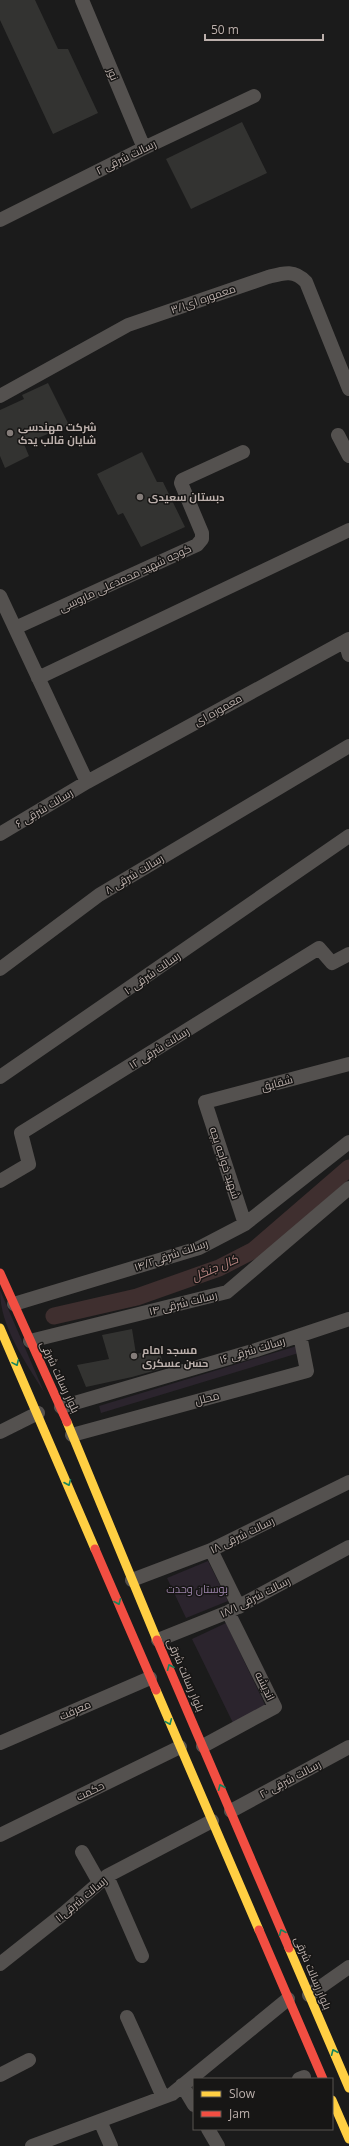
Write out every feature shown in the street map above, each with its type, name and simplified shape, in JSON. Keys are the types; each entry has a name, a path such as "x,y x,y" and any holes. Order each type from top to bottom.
{"main road":[{"name":"بلوار رسالت شرقی","path":"0,1273 61,1406 132,1580 231,1811 252,1889 288,1999 323,2078"},
{"name":"بلوار رسالت شرقی","path":"0,1328 4,1348 38,1413 212,1821 252,1889 309,1995 349,2088"},
{"path":"333,2102 349,2138"}],"street":[{"name":"نور","path":"82,0 144,148"},
{"name":"رسالت شرقی ۲","path":"0,220 144,148 254,96"},
{"name":"معموره ای۳/۱","path":"0,396 128,325 268,277 291,272 301,276 306,282 349,389"},
{"path":"338,435 349,456"},
{"name":"کوچه شهید محمدعلی ماروسی","path":"15,628 197,545 202,539 202,533 181,484 182,480 243,452"},
{"path":"38,678 349,530"},
{"path":"0,596 88,782"},
{"path":"347,640 349,655"},
{"name":"معموره ای","path":"88,782 347,640"},
{"name":"رسالت شرقی ۸","path":"0,969 99,895 349,746"},
{"name":"رسالت شرقی ۶","path":"0,834 88,782"},
{"name":"رسالت شرقی ۱۰","path":"0,1078 349,836"},
{"name":"رسالت شرقی ۱۲","path":"0,1181 29,1164 21,1133 319,948 332,963 349,954"},
{"name":"شقایق","path":"205,1102 349,1064"},
{"name":"شهید خواجه بچه","path":"205,1102 245,1224"},
{"name":"رسالت شرقی۱۴/۲","path":"14,1304 199,1248 245,1224 349,1142"},
{"name":"رسالت شرقی ۱۴","path":"30,1341 227,1292 349,1188"},
{"name":"رسالت شرقی ۱۶","path":"61,1406 349,1319"},
{"name":"محلل","path":"72,1435 307,1371 300,1335"},
{"path":"0,1432 38,1413"},
{"name":"رسالت شرقی ۱۸","path":"132,1580 211,1550 349,1482"},
{"name":"رسالت شرقی ۱۸/۱","path":"158,1640 234,1610 349,1547"},
{"path":"211,1550 234,1610"},
{"name":"اندیشه","path":"203,1746 275,1707 234,1610"},
{"name":"معرفت","path":"0,1743 150,1678"},
{"name":"حکمت","path":"0,1835 180,1747"},
{"name":"رسالت شرقی ۲۰","path":"231,1811 349,1747"},
{"name":"رسالت شرقی۱۱","path":"0,1964 63,1914 103,1879 212,1821"},
{"path":"82,1852 103,1879 142,1956"},
{"path":"309,1995 349,1967"},
{"path":"32,2146 172,2094 288,1999"},
{"path":"127,2017 163,2097"},
{"path":"0,2074 29,2060"},
{"path":"182,2085 193,2103"},
{"path":"100,2121 111,2146"},
{"path":"209,2130 218,2146"}],"green space":[{"path":"0,1290 44,1392 22,1356 9,1330 1,1304"},
{"path":"300,1345 302,1352 101,1413 99,1406"},
{"name":"بوستان وحدت","path":"208,1561 228,1601 186,1618 167,1578"},
{"path":"226,1623 265,1705 233,1723 192,1639"}],"building":[{"path":"0,0 35,0 58,49 68,49 98,113 53,134 0,20"},
{"path":"242,122 267,173 191,209 166,159"},
{"path":"48,383 69,425 24,444 29,456 5,468 0,456 0,410 24,399 22,395"},
{"name":"دبستان سعیدی","path":"142,452 157,482 163,482 185,527 141,547 123,513 118,515 97,474"},
{"name":"مسجد امام حسن عسکری","path":"132,1329 136,1354 159,1349 164,1368 86,1387 77,1365 109,1359 102,1335"}],"waterway":[{"name":"کال جنگل","path":"54,1316 137,1297 219,1268 254,1250 349,1168"}],"traffic: slow":[{"path":"0,1328 95,1549"},
{"path":"67,1422 157,1640"},
{"path":"156,1690 259,1930"},
{"path":"289,1948 349,2088"},
{"path":"333,2102 349,2139"}],"traffic: jam":[{"path":"0,1273 67,1422"},
{"path":"95,1549 156,1690"},
{"path":"157,1640 289,1948"},
{"path":"259,1930 323,2078"}],"place":[{"name":"شرکت مهندسی شایان قالب یدک","path":"10,433"},
{"name":"دبستان سعیدی","path":"140,497"},
{"name":"مسجد امام حسن عسکری","path":"134,1356"}]}
